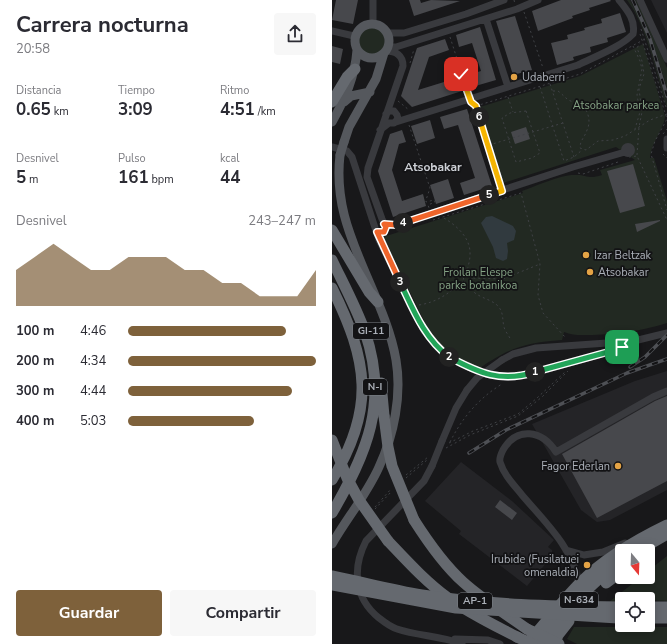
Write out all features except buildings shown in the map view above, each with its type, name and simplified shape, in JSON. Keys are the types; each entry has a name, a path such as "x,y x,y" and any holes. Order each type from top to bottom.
{"highway":[{"path":"337,102 347,77 354,69"},
{"path":"332,230 369,292 378,302"},
{"name":"GI-11","path":"332,254 365,317 376,346 388,447 392,466 414,520 436,553 462,582 480,597 527,629 559,644"},
{"name":"N-I","path":"332,260 365,333 372,362 375,394 372,421 363,453 355,473 332,513"},
{"name":"N-I","path":"332,288 353,336 361,365 362,388 360,414 354,438 345,458 332,480"},
{"path":"332,440 347,478 358,500 388,541 414,569 448,598 470,612 521,641 532,644"},
{"path":"521,641 530,640 579,583 608,559 644,536 667,525"},
{"path":"650,544 667,534"},
{"path":"655,549 667,541"},
{"name":"N-634","path":"541,644 594,584 615,567"},
{"name":"AP-1","path":"332,576 420,595 467,601 536,605 615,612"},
{"path":"555,644 564,626 585,603 615,577"},
{"name":"AP-1","path":"332,585 456,608 615,613"},
{"path":"559,644 564,633 585,603"},
{"path":"655,607 667,607"},
{"path":"655,618 667,618"}],"main road":[{"path":"332,544 379,467 393,425 397,402 396,361 391,340 378,302 345,221 339,182 340,155 349,127 370,92 386,51 389,38 388,34 379,25 373,23 365,24 354,36 356,50 354,69"},
{"path":"356,50 363,56 369,58 376,58 386,51"},
{"path":"332,122 337,102 351,96 370,92"},
{"path":"332,540 344,524"}],"street":[{"path":"373,0 373,23"},
{"path":"388,34 404,34 504,0"},
{"path":"386,51 486,19 538,0"},
{"path":"389,120 410,120 470,99 578,65 629,38 633,34 633,25 629,13 619,0"},
{"path":"640,0 667,59"},
{"path":"486,19 508,87"},
{"path":"332,30 354,36"},
{"path":"377,232 384,232 386,227 367,177 368,168 380,130 389,120 391,99 403,66 403,60 400,54 394,51 386,51"},
{"path":"667,139 667,148"},
{"path":"332,147 347,151 350,155 384,251 424,331 432,341 449,356 492,376 511,378 527,375 608,352 630,342 667,333"},
{"path":"384,224 396,225 573,167 625,155"},
{"path":"360,181 362,178 367,177"},
{"path":"607,342 641,336 667,328"},
{"path":"462,644 444,641 395,628 384,622 368,608 357,586 358,561 360,552 366,541 424,481 431,462 445,443 456,408 467,390 477,378 513,354 536,348 607,342 630,342"},
{"path":"579,583 574,564 566,550 505,475 500,460 506,444 515,437 528,433 540,436 551,444 556,452 652,397 667,391"},
{"path":"566,550 584,554 603,552 644,536"},
{"path":"444,641 488,640 500,644"}],"path":[{"path":"518,14 524,12 548,84"},
{"path":"667,110 639,27 667,117 666,123 655,141 651,154 667,210"},
{"path":"448,30 471,102 476,106 502,191"},
{"path":"629,38 640,61 642,69 637,95 640,112 635,130"},
{"path":"643,40 636,46 644,69 639,89 642,112 637,156 667,220"},
{"path":"409,67 415,47"},
{"path":"550,83 574,157"},
{"path":"540,86 564,161 574,157 582,150 586,150 598,141 620,138 639,128 650,120 666,114"},
{"path":"553,91 558,91 565,98 578,102 585,108 589,122 587,130 580,141 580,148 582,150"},
{"path":"508,96 513,112"},
{"path":"391,99 409,110 410,120 430,188 426,202 434,200 435,202 428,205 429,208 434,206"},
{"path":"526,111 540,153 525,160 515,161 502,118 513,112 526,111"},
{"path":"488,145 563,123"},
{"path":"625,155 637,156"},
{"path":"575,172 583,174 618,162 618,160"},
{"path":"429,222 521,193 540,264 538,295 543,313 565,337"},
{"path":"415,305 428,304 449,294 463,281 464,276 467,274 470,257 468,243 457,228 443,217"},
{"path":"467,274 472,278 503,279 540,264"},
{"path":"472,278 469,283 470,288 477,295 492,302 500,308 504,318 504,327 511,340"},
{"path":"463,281 465,283 469,283"},
{"path":"445,443 518,414 569,369 542,397 518,416 470,435 445,449"},
{"path":"445,443 482,398 491,390 511,378"},
{"path":"405,476 430,455"},
{"path":"405,478 431,462"},
{"path":"395,485 374,510 395,488"}],"shaded area":[{"path":"630,0 635,0 649,31 667,88 667,103 648,39"},
{"path":"651,0 667,0 667,33"},
{"path":"492,216 513,226 516,231 514,240 507,243 507,259 503,261 496,258 493,247 481,223 486,217"},
{"name":"Fagor Ederlan","path":"667,371 667,490 610,520 597,522 581,510 532,424 635,381"},
{"path":"461,462 512,501 554,540 548,547 552,550 552,556 527,586 459,534 461,531 425,501"}],"green space":[{"path":"627,0 630,0 648,39 667,103 667,108 646,37 634,11"},
{"path":"635,0 637,0 667,68 667,88 649,31"},
{"path":"372,28 381,32 385,41 381,50 372,54 363,50 359,41 363,32"},
{"path":"643,44 665,116 650,158 654,158 667,201 667,323 630,332 612,334 578,335 564,332 562,340 519,347 501,355 480,368 459,359 440,345 429,331 383,237 523,193 522,191 568,175 582,175 590,177 602,175 600,170 635,160 616,147 503,183 480,107 580,76"},
{"path":"667,556 667,601 655,600 655,592 622,592 632,584 655,584 655,565"},
{"path":"615,597 615,602 609,602"},
{"path":"574,627 615,627 615,632 655,632 655,627 667,627 667,644 577,644 567,639"}],"railway":[{"path":"633,0 650,39 667,96"},
{"path":"630,367 645,357 667,335"},
{"path":"469,453 506,430 627,373 667,359"}],"place":[{"name":"Udaberri","path":"514,77"},
{"name":"Izar Beltzak","path":"586,255"},
{"name":"Atsobakar","path":"590,272"},
{"name":"Fagor Ederlan","path":"618,466"},
{"name":"Irubide (Fusilatuei omenaldia)","path":"587,565"}],"district":[{"name":"Atsobakar","path":"433,167"}],"route":[{"path":"461,74 471,102 476,106 502,191 396,225 384,224 386,230 381,233 377,232 384,251 424,331 442,351 449,356 476,370 492,376 511,378 527,375 622,347"}],"park label":[{"name":"Atsobakar parkea","path":"616,105"},
{"name":"Froilan Elespe parke botanikoa","path":"478,278"}]}
